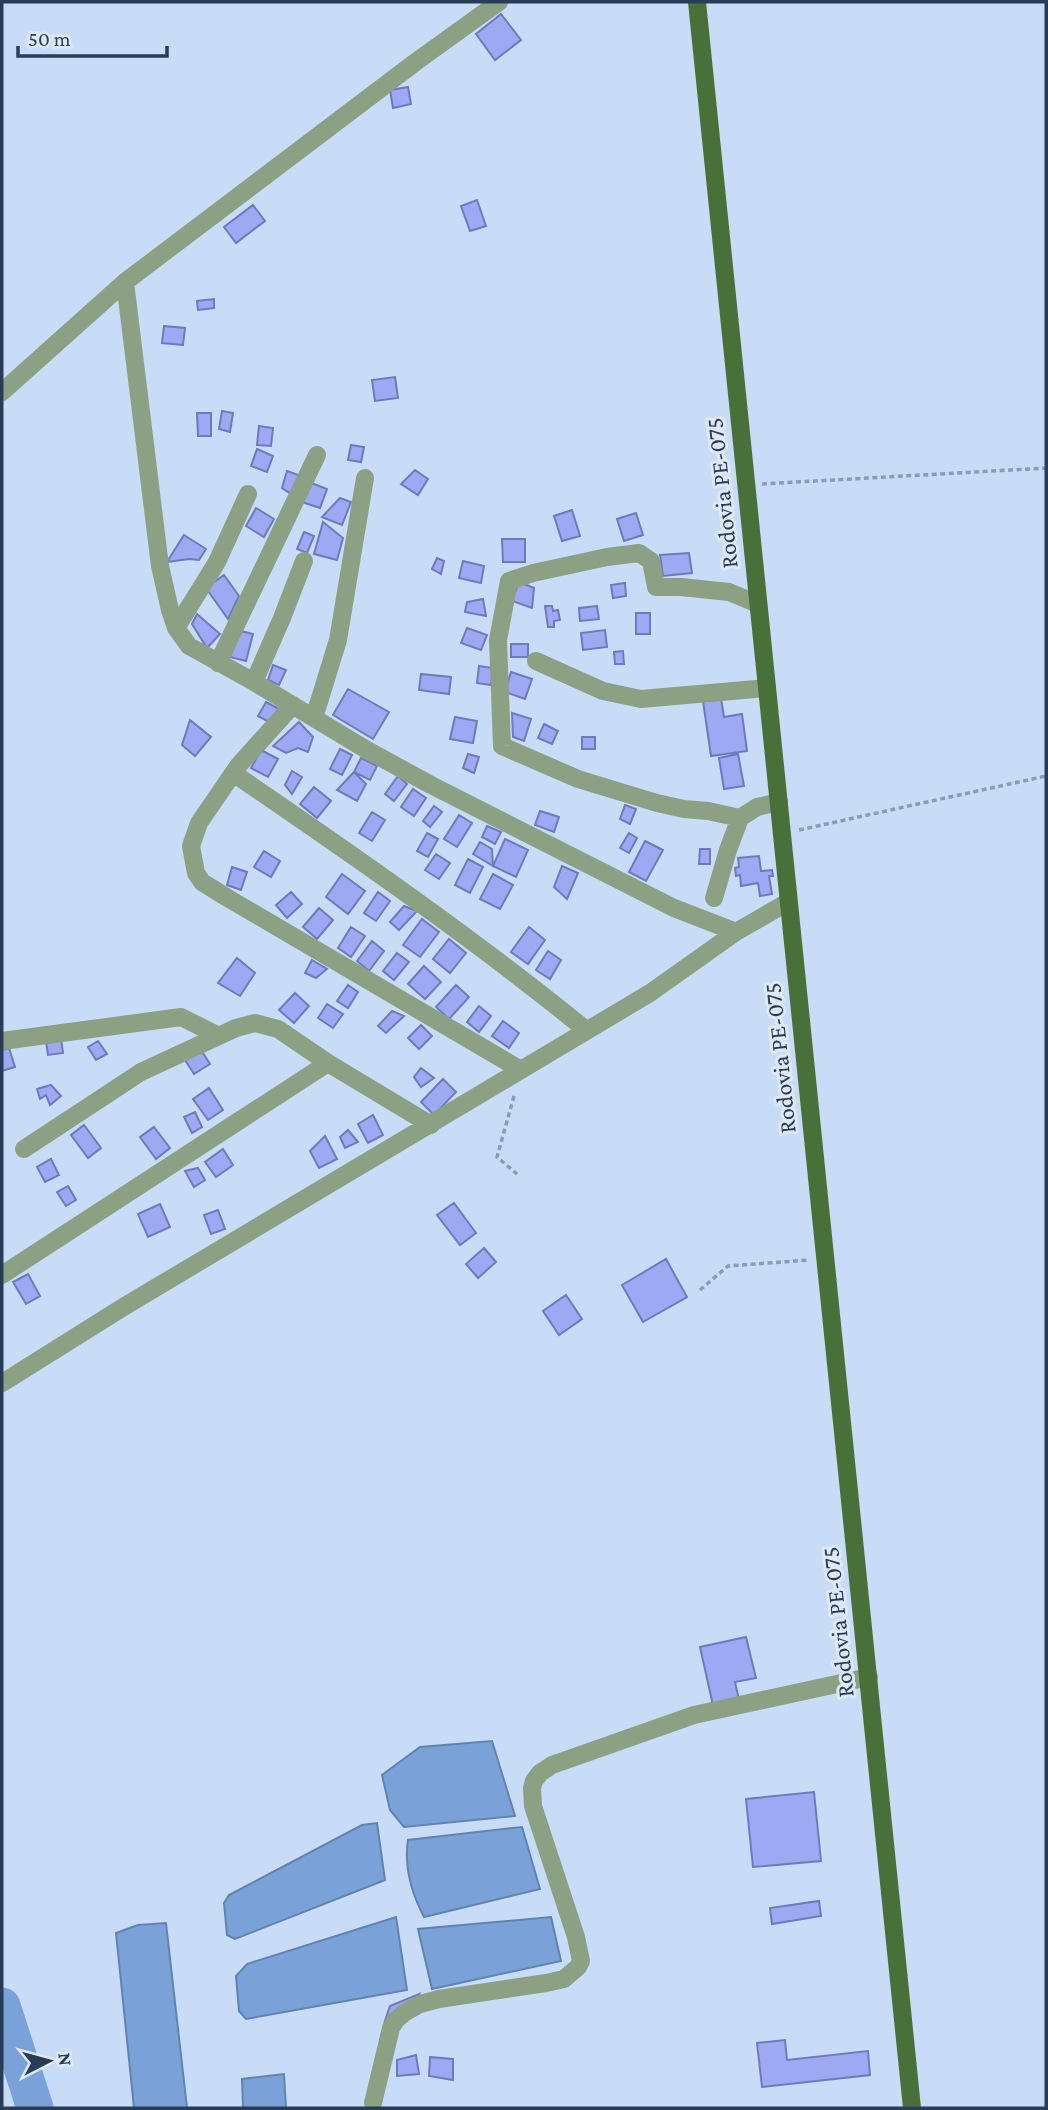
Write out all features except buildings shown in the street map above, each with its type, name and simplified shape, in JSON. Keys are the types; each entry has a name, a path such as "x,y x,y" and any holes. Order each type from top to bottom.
{"main road":[{"name":"Rodovia PE-075","path":"697,2 912,2108"}],"street":[{"path":"2,392 125,282 499,2"},
{"path":"125,282 160,566 176,628 189,646 431,785 674,908 736,933"},
{"path":"219,663 317,455"},
{"path":"314,718 338,640 365,478"},
{"path":"176,628 217,562 248,494"},
{"path":"740,818 657,803 579,779 502,747 498,640 509,581 607,557 639,553 651,561 656,587 729,592 758,604"},
{"path":"254,681 282,618 303,561"},
{"path":"536,661 603,691 641,699 767,688"},
{"path":"293,705 233,773 199,823 191,846 196,873 202,882 521,1070"},
{"path":"233,773 395,883 519,975 586,1030"},
{"path":"714,898 740,818 757,807 779,802"},
{"path":"2,1383 125,1306 650,993 736,933 788,902"},
{"path":"2,1041 181,1017 219,1036"},
{"path":"24,1149 141,1072 236,1028 255,1023 278,1029 328,1063 431,1125"},
{"path":"2,1275 328,1063"},
{"path":"373,2103 391,2028 404,2013 420,2004 439,1999 564,1979 578,1967 581,1961 576,1937 533,1806 532,1788 540,1773 552,1765 694,1715 869,1677"}],"path":[{"path":"746,485 1046,468"},
{"path":"782,834 1046,776"},
{"path":"517,1174 496,1157 521,1070"},
{"path":"700,1290 728,1266 825,1259"}],"water":[{"path":"492,1741 515,1816 404,1827 390,1810 382,1775 420,1747"},
{"path":"377,1823 385,1880 235,1939 227,1935 224,1903 229,1895 362,1825"},
{"path":"522,1827 540,1889 424,1917 410,1880 408,1840"},
{"path":"396,1917 407,1990 246,2019 239,2011 236,1976 247,1964"},
{"path":"551,1917 561,1961 432,1989 418,1929"},
{"path":"166,1923 187,2108 134,2108 116,1933 138,1925"},
{"path":"284,2074 286,2108 243,2108 242,2079"}],"waterway":[{"path":"2,2006 35,2108"}]}
